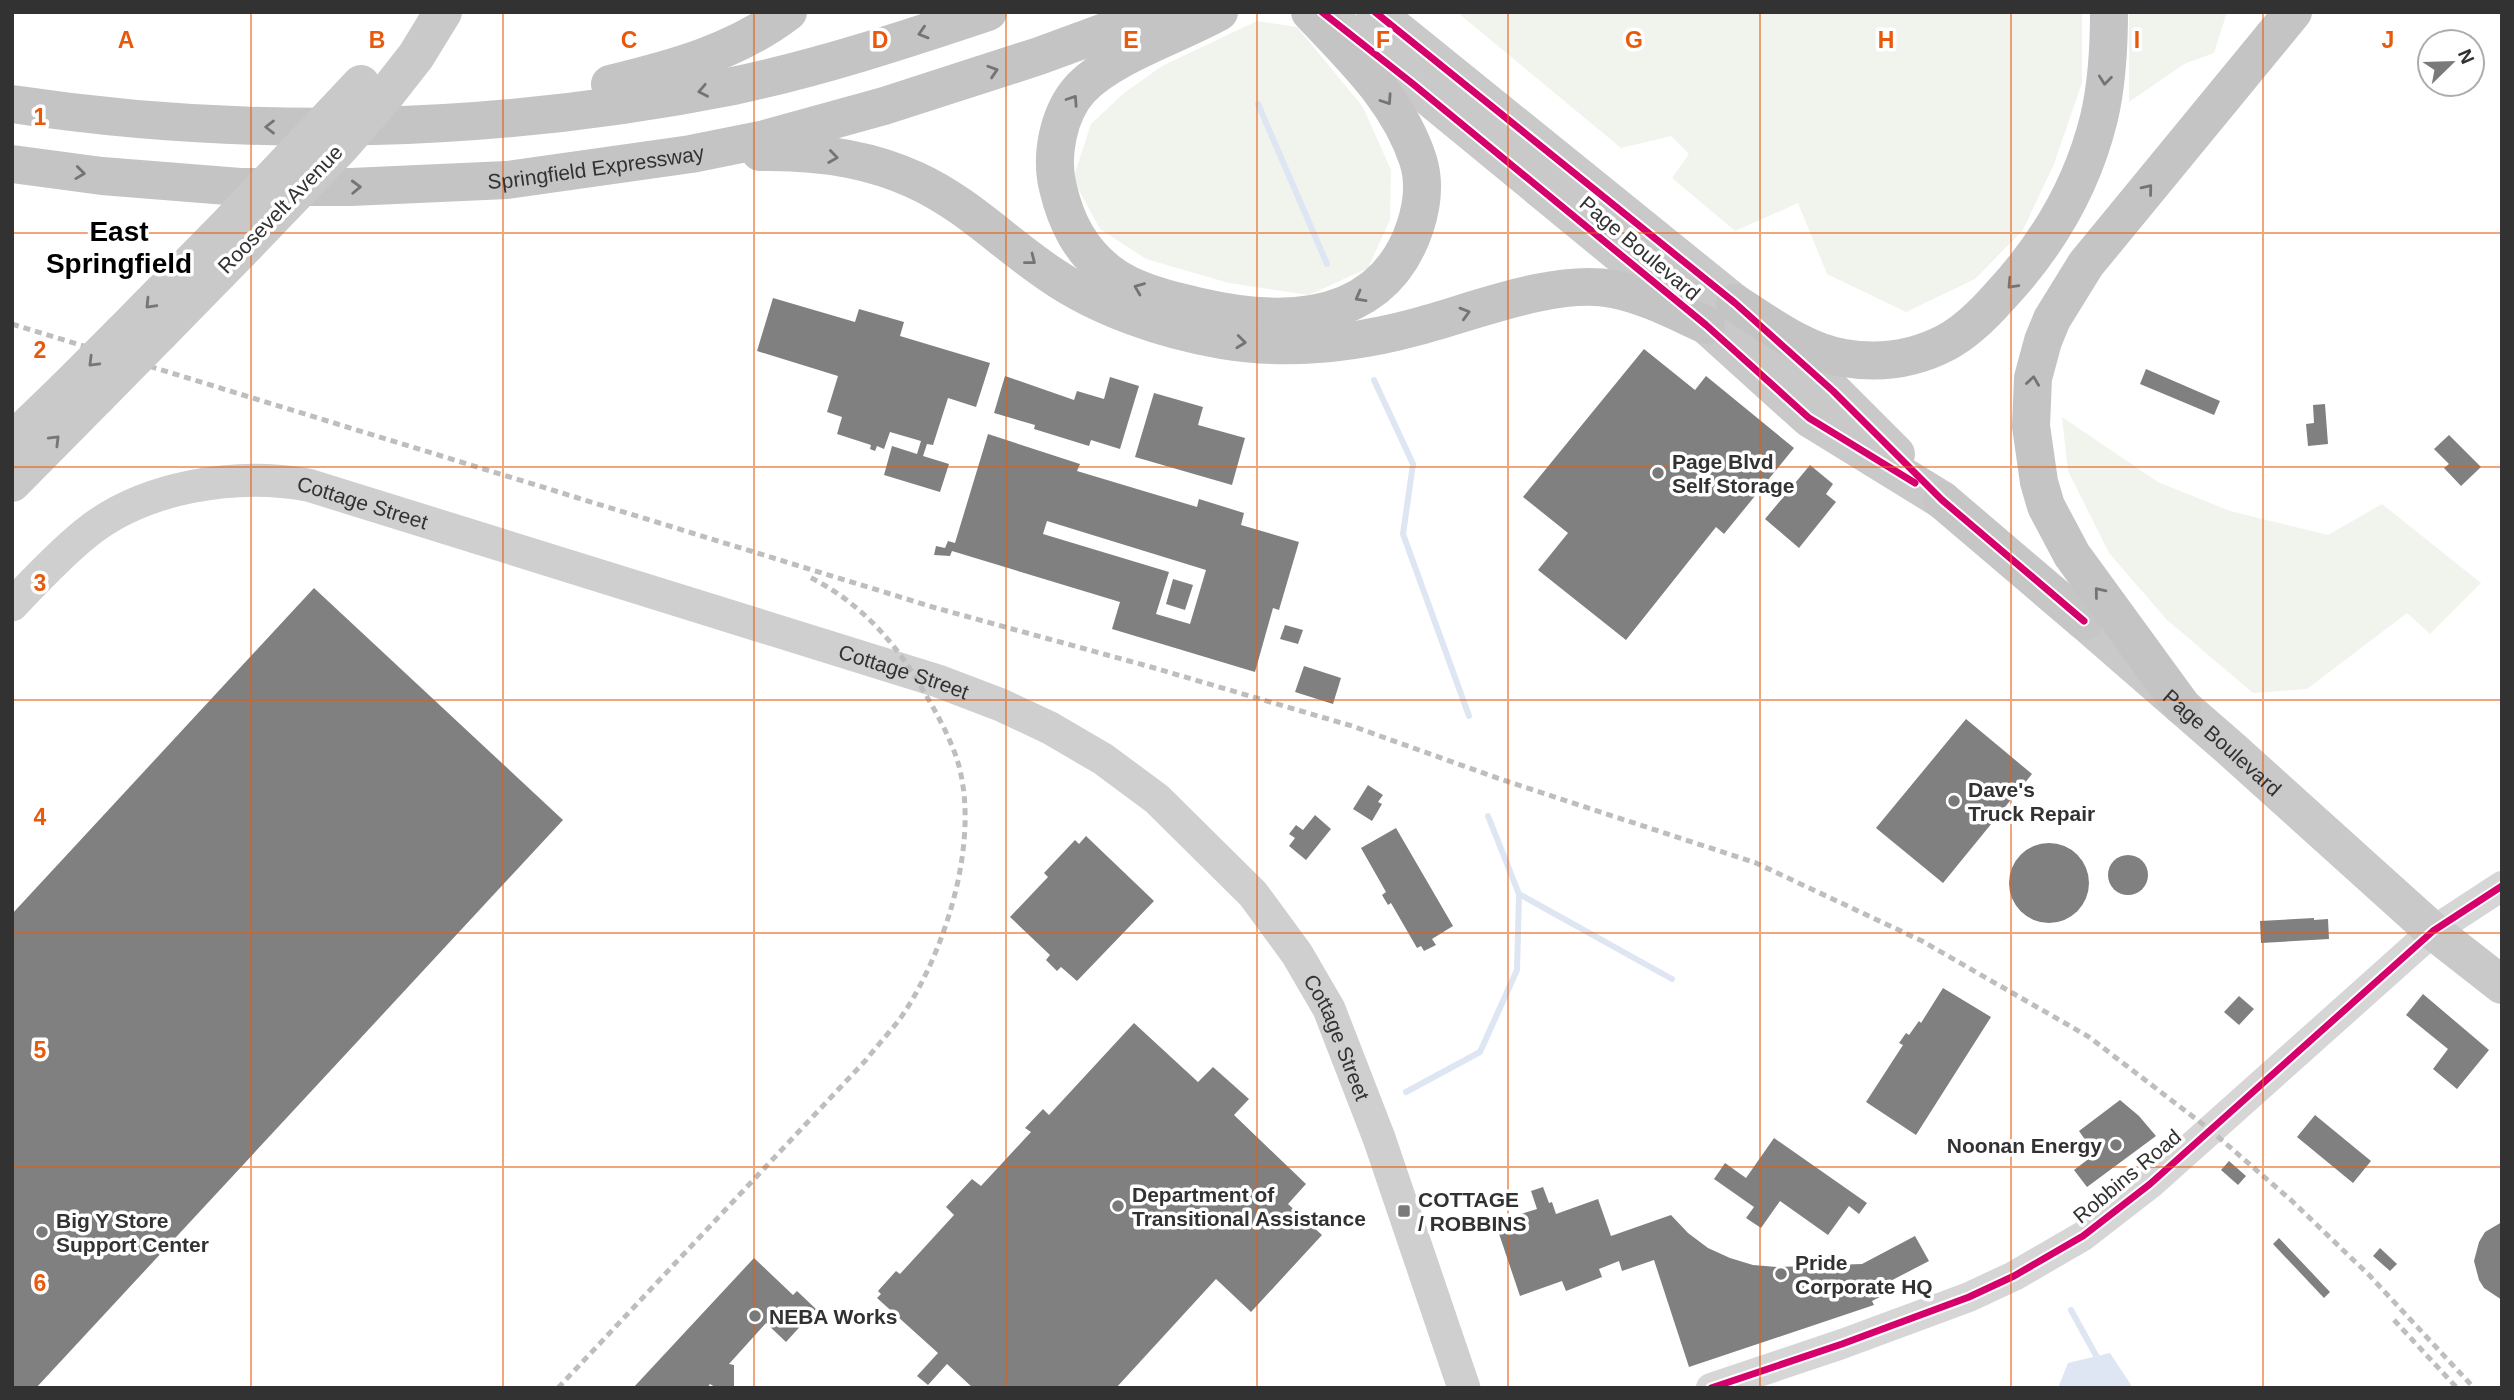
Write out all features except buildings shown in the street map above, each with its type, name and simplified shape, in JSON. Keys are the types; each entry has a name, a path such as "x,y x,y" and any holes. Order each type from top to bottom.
{"highway":[{"path":"448,123 689,63 767,26 788,12"},
{"path":"12,104 107,117 228,127 448,123 584,109 736,85 881,46 988,12"},
{"name":"Springfield Expressway","path":"12,164 102,176 218,186 351,187 507,180 691,154 761,140 884,106 1039,56 1159,12"},
{"path":"1219,12 1116,62 1083,87 1068,107 1060,127 1056,152 1056,181 1073,232 1090,254 1114,276 1149,292 1189,304 1247,315 1284,317 1332,310 1357,300 1372,290 1403,255 1421,202 1421,172 1399,118 1375,82 1310,12"},
{"path":"691,154 775,152 818,155 856,160 907,176 954,201 1042,268 1073,288 1151,321 1225,340 1292,345 1346,342 1544,293 1588,287 1612,289 1773,327 1811,347 1840,358 1894,360 1947,342 1972,325 2029,265 2045,244 2075,188 2091,145 2103,98 2109,12"},
{"path":"2182,706 2072,555 2046,506 2039,482 2031,426 2033,378 2043,341 2062,300 2075,280 2293,12"},
{"name":"Page Boulevard","path":"1942,500 2084,621"}],"main road":[{"name":"Roosevelt Avenue","path":"12,483 81,394 122,333 342,145 414,12"},
{"name":"Roosevelt Avenue","path":"374,88 416,56 443,12"},
{"name":"Page Boulevard","path":"1322,12 1721,314 1833,391 1942,500"},
{"name":"Page Boulevard","path":"1375,12 1721,314"},
{"name":"Roosevelt Avenue","path":"12,441 81,394 159,334 239,233"},
{"name":"Cottage Street","path":"12,605 86,533 121,512 157,496 194,486 229,481 285,481 308,485 868,658 1001,705 1050,728 1104,759 1157,799 1253,894 1297,954 1329,1009 1354,1071 1464,1388"},
{"name":"Page Boulevard","path":"2084,621 2433,931 2502,985"}],"street":[{"name":"Robbins Road","path":"1711,1388 1891,1327 1969,1297 2014,1276 2083,1236 2150,1184 2433,931 2502,886"}],"shaded area":[{"path":"1457,12 2082,12 2082,83 2054,164 2023,230 1975,279 1906,312 1827,274 1798,203 1735,231 1672,178 1689,154 1671,136 1621,148"},
{"path":"2129,12 2227,12 2214,53 2184,64 2129,102"},
{"path":"1257,21 1297,27 1363,107 1391,170 1390,220 1368,268 1309,295 1229,283 1146,259 1100,229 1073,179 1091,124 1124,93 1162,66"},
{"path":"2062,417 2158,482 2230,511 2328,535 2382,504 2481,583 2430,634 2407,613 2307,689 2253,693 2167,620 2109,553 2068,471"},
{"path":"2110,1353 2133,1388 2058,1388 2068,1363"}],"waterway":[{"path":"1258,104 1327,264"},
{"path":"1374,380 1413,464 1403,534 1469,716"},
{"path":"1406,1092 1480,1052 1517,970 1519,894 1488,816"},
{"path":"1519,894 1672,979"},
{"path":"2071,1310 2099,1361"}],"railway":[{"path":"12,324 936,608 1352,726 1500,779 1756,863 1922,941 2089,1037 2209,1129 2292,1201 2370,1276 2474,1388"},
{"path":"558,1388 866,1060 897,1023 921,984 946,924 962,859 965,827 964,796 952,745 920,685 885,636 842,596 807,576"},
{"path":"2394,1320 2457,1388"}],"cycle path":[{"path":"1322,12 1706,325 1809,418 1915,483"},
{"path":"1375,12 1735,303 1833,391 1942,500 2084,621"},
{"path":"1711,1388 1969,1297 2014,1276 2083,1236 2150,1184 2433,931 2502,886"}],"place":[{"name":"Page Blvd Self Storage","path":"1658,473"},
{"name":"Dave's Truck Repair","path":"1954,801"},
{"name":"Noonan Energy","path":"2116,1145"},
{"name":"Department of Transitional Assistance","path":"1118,1206"},
{"name":"COTTAGE / ROBBINS","path":"1404,1211"},
{"name":"Big Y Store Support Center","path":"42,1232"},
{"name":"Pride Corporate HQ","path":"1781,1274"},
{"name":"NEBA Works","path":"755,1316"}],"district":[{"name":"East Springfield","path":"119,247"}]}
